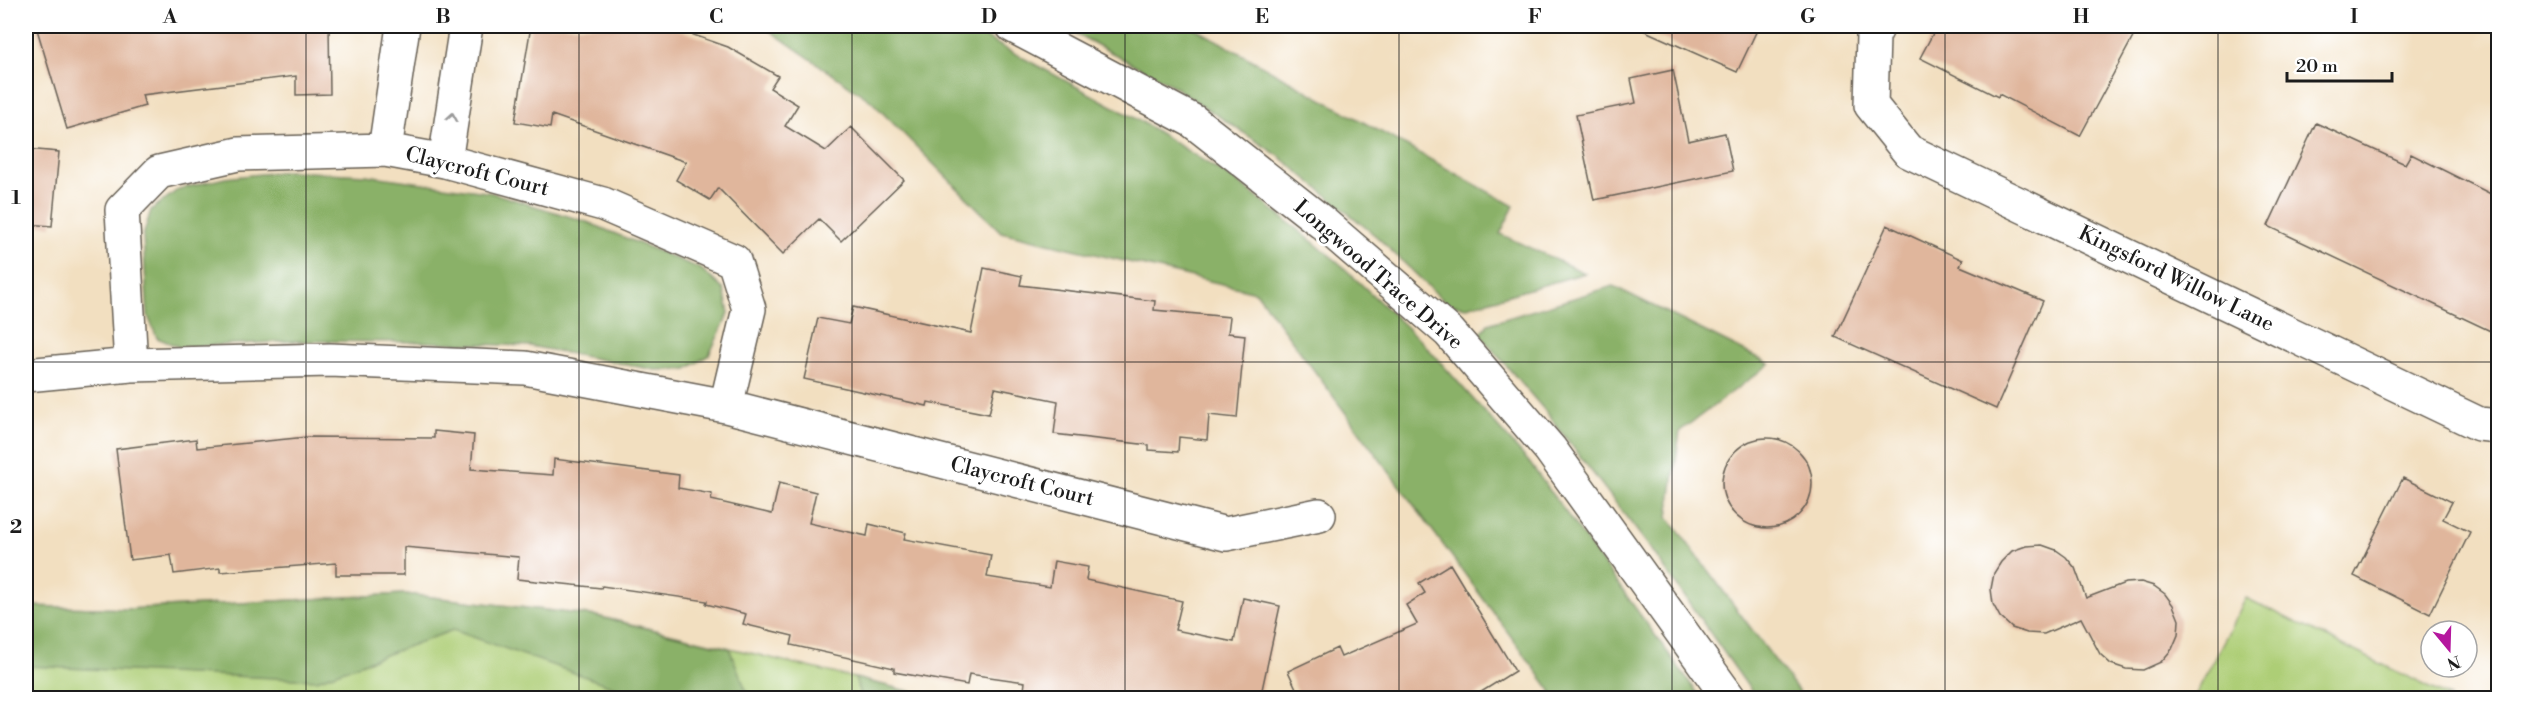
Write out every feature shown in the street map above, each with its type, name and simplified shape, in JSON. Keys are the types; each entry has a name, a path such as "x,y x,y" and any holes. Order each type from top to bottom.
{"street":[{"path":"386,150 403,26"},
{"path":"445,161 466,26"},
{"name":"Longwood Trace Drive","path":"1013,26 1193,122 1324,224 1449,332 1550,449 1729,699"},
{"name":"Kingsford Willow Lane","path":"1878,26 1873,36 1871,105 1908,151 2479,424 2499,426"},
{"name":"Claycroft Court","path":"131,365 122,210 159,172 238,154 386,150 445,161 603,204 734,261 749,309 726,406"},
{"name":"Claycroft Court","path":"26,375 131,365 330,360 525,368 726,406 1226,534 1319,515"}],"green space":[{"path":"763,26 964,26 1142,122 1239,183 1338,262 1426,346 1529,462 1701,698 1543,698 1552,692 1256,292 1001,232 871,101"},
{"path":"1062,26 1191,26 1514,206 1500,234 1585,273 1467,307 1447,304 1377,237 1279,156 1170,84"},
{"path":"287,171 366,175 493,193 587,222 701,269 724,290 729,313 709,355 687,369 655,370 530,346 296,341 179,347 157,338 148,316 143,236 151,210 179,189 225,178"},
{"path":"1613,286 1770,364 1680,431 1668,517 1803,698 1756,698 1654,553 1546,412 1480,335 1488,324"},
{"path":"405,594 597,616 937,698 26,698 26,606 128,609"},
{"path":"405,594 596,616 729,648 748,695 712,698 645,698 453,630 317,680 26,666 26,606 128,609"},
{"path":"2246,598 2451,698 2194,698"},
{"path":"855,678 937,698 861,698"}],"building":[{"path":"36,26 329,26 330,94 296,95 296,76 142,95 145,106 67,129"},
{"path":"531,26 668,26 728,47 778,76 770,88 798,105 785,126 826,151 851,127 904,180 841,241 819,219 783,254 718,188 710,200 676,180 686,162 552,115 550,128 515,122"},
{"path":"1634,26 1759,26 1737,72"},
{"path":"1937,26 2139,26 2080,136 1999,94 1998,97 1920,58"},
{"path":"1673,70 1688,141 1725,133 1733,171 1594,200 1576,115 1636,103 1631,79"},
{"path":"2316,123 2405,164 2411,154 2499,198 2499,335 2268,226"},
{"path":"26,149 59,152 52,226 26,224"},
{"path":"1887,225 1963,260 1960,266 2043,301 1996,409 1835,337"},
{"path":"984,268 1022,276 1020,285 1155,301 1154,310 1230,317 1228,333 1245,335 1237,418 1209,415 1207,440 1179,437 1178,452 1149,450 1149,445 1054,434 1058,401 995,388 989,414 928,402 927,406 804,379 818,318 849,324 853,307 971,333"},
{"path":"434,431 474,435 471,469 553,475 554,459 679,475 678,488 712,494 711,500 772,514 779,483 816,492 809,523 867,536 869,524 906,533 904,539 991,555 987,577 1050,587 1054,561 1088,567 1086,580 1182,601 1175,630 1234,642 1243,598 1280,606 1260,699 1023,699 1025,682 969,674 967,685 894,672 894,668 791,645 793,636 743,624 746,614 706,604 707,601 602,586 601,588 517,579 519,557 404,547 404,575 336,575 336,563 220,572 220,568 174,574 171,555 130,560 116,449 196,439 197,448 307,437 434,438"},
{"path":"1767,438 1784,441 1799,451 1809,466 1812,483 1809,500 1799,515 1784,525 1767,528 1750,525 1735,515 1725,500 1722,483 1725,466 1735,451 1750,441"},
{"path":"2403,478 2452,502 2443,519 2470,532 2430,614 2354,576"},
{"path":"2042,545 2066,557 2075,568 2086,598 2125,583 2141,582 2154,586 2165,594 2173,605 2179,620 2178,635 2172,649 2161,662 2143,670 2126,669 2111,664 2100,654 2081,618 2044,634 2027,633 2012,628 2000,617 1993,604 1991,589 1994,573 2012,551 2026,546"},
{"path":"1450,564 1515,671 1470,699 1301,699 1288,671 1337,648 1341,657 1417,624 1406,605 1425,593 1419,583"}]}
